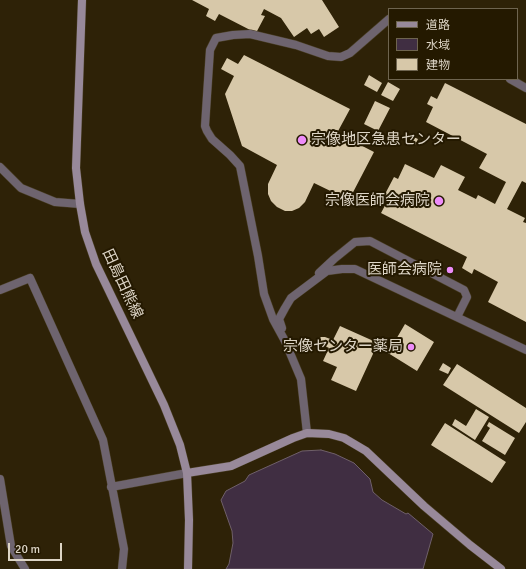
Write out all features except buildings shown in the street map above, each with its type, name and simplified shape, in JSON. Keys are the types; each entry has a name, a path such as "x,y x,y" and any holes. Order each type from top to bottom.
{"main road":[{"name":"田島田熊線","path":"82,0 76,168 85,232 96,264 164,405 180,445 187,473 189,520 188,569"},
{"path":"187,473 231,466 292,438 307,434 329,434 344,438 366,451 424,506 501,569"}],"street":[{"path":"307,434 301,379 285,341 273,319 264,294 240,166 212,139 207,131 210,50 216,38 250,34 296,45 328,56 341,57 350,53 388,20"},
{"path":"512,80 526,88"},
{"path":"0,167 21,188 55,202 80,204"},
{"path":"304,290 334,259 355,242 370,241 464,290 467,297 456,317"},
{"path":"285,341 279,320 291,298 304,290 327,271 342,268 355,269 526,350"},
{"path":"0,290 30,278 103,440 124,549 122,569"},
{"path":"112,487 187,473"},
{"path":"0,479 11,546 25,569"}],"water":[{"path":"321,450 335,454 354,463 370,479 373,492 382,500 406,514 408,513 433,534 423,569 226,569 229,564 233,543 232,531 221,500 226,491 245,481 249,475 302,451"}],"place":[{"name":"宗像地区急患センター","path":"302,140"},
{"name":"宗像医師会病院","path":"439,201"},
{"name":"医師会病院","path":"450,270"},
{"name":"宗像センター薬局","path":"411,347"}]}
